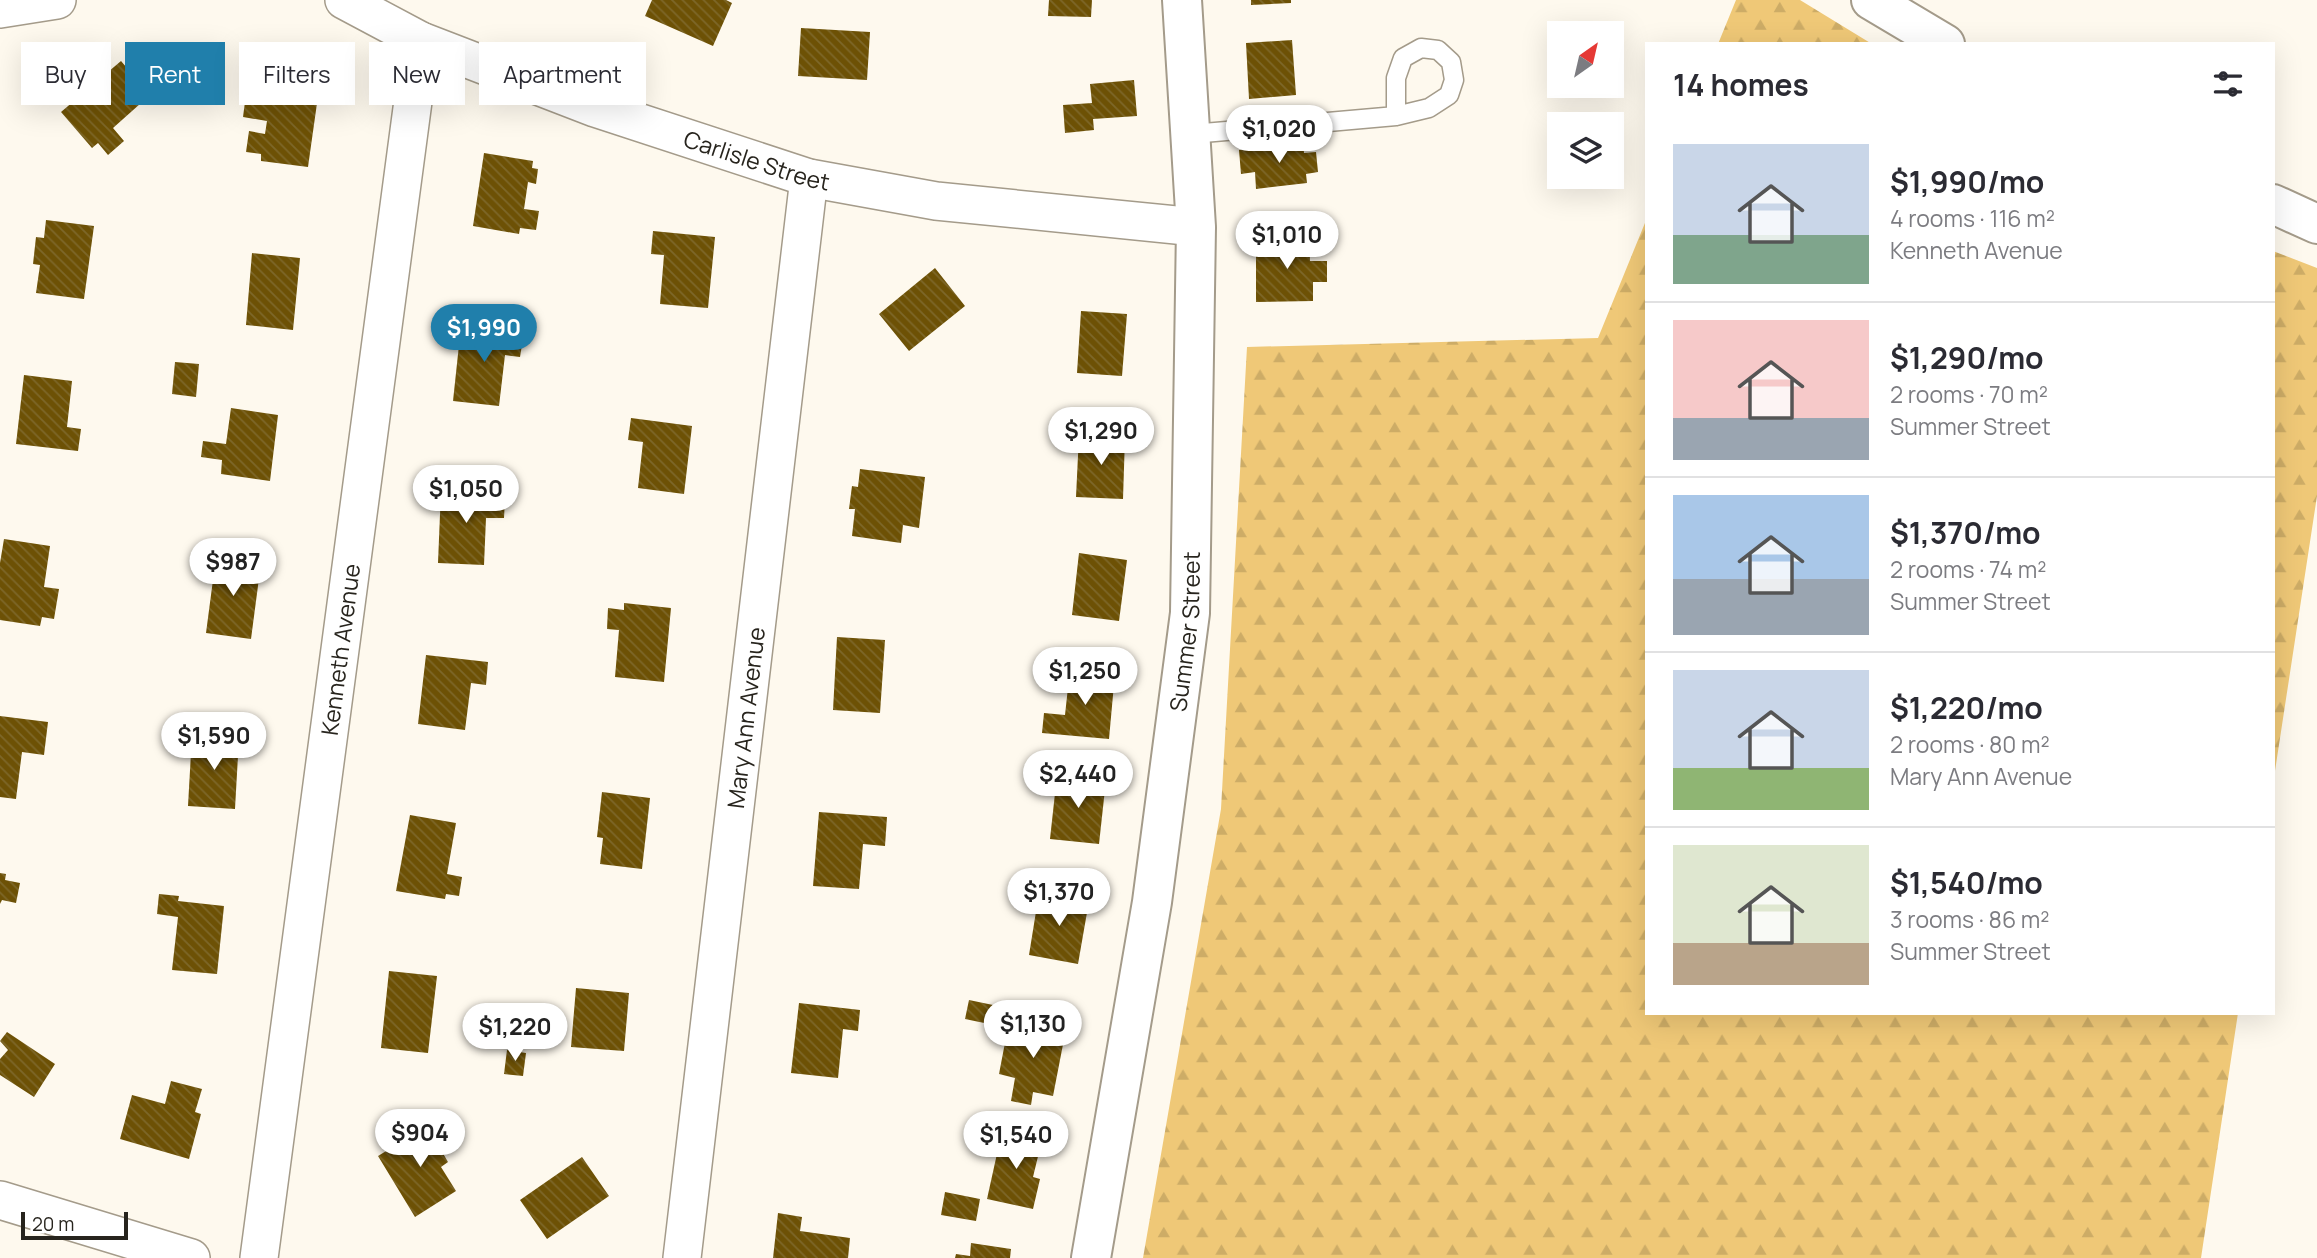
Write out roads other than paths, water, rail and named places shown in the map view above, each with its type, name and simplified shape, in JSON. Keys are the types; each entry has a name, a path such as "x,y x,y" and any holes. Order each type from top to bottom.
{"street":[{"path":"0,9 57,0"},
{"name":"Carlisle Street","path":"344,0 421,41 595,108 809,178 936,201 1196,228"},
{"name":"Summer Street","path":"1091,1258 1152,902 1184,667 1193,546 1196,228 1182,0"},
{"path":"1871,0 1942,42"},
{"name":"Kenneth Avenue","path":"259,1258 421,41"},
{"name":"Mary Ann Avenue","path":"682,1258 809,178"},
{"path":"2275,205 2317,224"},
{"path":"0,1200 191,1258"}],"lane":[{"path":"1192,134 1396,116"}]}
